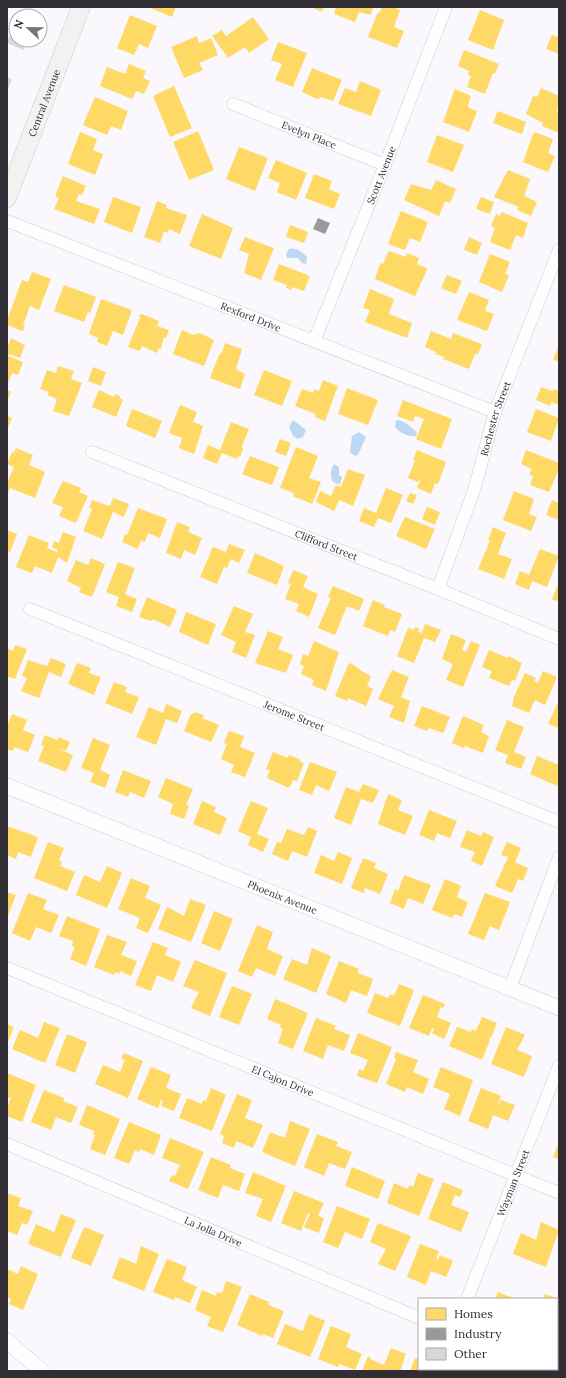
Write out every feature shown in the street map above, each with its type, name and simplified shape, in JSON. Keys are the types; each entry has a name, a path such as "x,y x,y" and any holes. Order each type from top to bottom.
{"main road":[{"name":"Central Avenue","path":"7,198 82,7"}],"street":[{"name":"Scott Avenue","path":"314,341 386,165 446,7"},
{"name":"Evelyn Place","path":"233,104 386,165"},
{"name":"Rexford Drive","path":"7,222 495,412"},
{"name":"Rochester Street","path":"438,588 475,487 495,412 559,250"},
{"name":"Clifford Street","path":"92,452 438,588 559,639"},
{"name":"Jerome Street","path":"30,609 559,822"},
{"name":"Phoenix Avenue","path":"7,786 559,1008"},
{"path":"510,988 559,857"},
{"name":"El Cajon Drive","path":"7,968 559,1193"},
{"name":"Wayman Street","path":"467,1298 559,1066"},
{"name":"La Jolla Drive","path":"7,1144 418,1318"},
{"path":"7,1341 42,1371"}],"water":[{"path":"289,249 296,249 303,253 307,257 306,264 302,263 298,258 287,258 286,254"},
{"path":"293,420 306,430 303,437 298,439 293,436 289,427"},
{"path":"396,420 402,421 411,427 417,433 416,436 407,435 399,431 395,427"},
{"path":"359,432 366,437 358,455 355,456 350,452 352,436"},
{"path":"334,464 339,467 339,475 342,477 340,484 333,482 331,477"}],"building: Homes":[{"path":"148,7 176,7 172,17"},
{"path":"311,7 324,7 322,12"},
{"path":"336,7 374,7 370,15 359,12 355,22 334,14"},
{"path":"382,7 393,7 400,10 394,27 404,31 397,48 368,37 377,14 380,12"},
{"path":"480,10 504,20 493,50 468,40"},
{"path":"130,15 157,26 148,48 139,44 134,55 117,48"},
{"path":"253,17 269,39 249,53 245,47 228,58 212,36 222,30 226,36"},
{"path":"552,35 559,37 559,54 546,49"},
{"path":"197,36 199,43 211,38 218,55 199,63 203,70 184,78 171,47"},
{"path":"278,42 307,53 293,87 275,80 282,64 271,60"},
{"path":"464,50 499,64 495,74 493,73 485,94 467,87 471,76 468,75 469,71 458,66"},
{"path":"129,64 146,71 143,78 150,81 144,94 136,91 132,99 100,86 107,67 125,74"},
{"path":"312,68 342,80 333,101 320,97 319,99 315,98 302,92"},
{"path":"360,81 381,90 371,116 338,104 345,88 356,92"},
{"path":"174,86 192,128 170,137 153,96"},
{"path":"541,88 559,96 557,112 559,113 559,133 542,126 543,123 526,114 533,96 537,97"},
{"path":"455,89 471,96 468,105 469,108 477,111 469,132 443,122"},
{"path":"95,97 128,111 121,130 111,126 107,135 83,125"},
{"path":"498,111 526,122 522,134 493,123"},
{"path":"198,131 214,170 189,180 173,142"},
{"path":"80,132 97,139 93,150 103,154 95,175 68,164"},
{"path":"534,132 553,139 548,153 555,156 548,172 523,162"},
{"path":"437,135 464,145 453,172 427,162"},
{"path":"239,147 268,158 255,191 226,179"},
{"path":"276,160 307,173 296,200 277,192 280,183 268,178"},
{"path":"508,170 530,179 524,196 537,202 531,216 517,210 519,207 494,197"},
{"path":"314,174 332,181 329,189 340,194 334,209 305,198"},
{"path":"63,176 86,186 82,195 79,194 76,201 100,209 94,224 54,209 59,198 56,197 56,194"},
{"path":"436,180 456,189 450,203 445,201 439,216 404,200 411,184 431,190"},
{"path":"113,197 141,207 132,233 104,222"},
{"path":"481,197 494,202 490,214 476,209"},
{"path":"157,201 167,205 166,208 187,215 180,234 169,229 168,233 164,231 160,243 144,237"},
{"path":"401,211 428,222 420,242 410,238 405,250 388,244"},
{"path":"502,212 528,223 523,238 516,235 510,250 490,242 495,228 491,226 496,214 500,216"},
{"path":"202,214 233,228 221,259 189,246"},
{"path":"290,225 308,232 304,243 286,237"},
{"path":"245,237 274,248 261,280 244,273 249,254 239,250"},
{"path":"469,237 482,243 477,255 464,250"},
{"path":"389,251 406,257 407,253 419,258 417,264 427,268 415,296 375,279 379,266 381,263 383,264"},
{"path":"490,254 510,262 505,274 509,275 502,292 479,282"},
{"path":"279,264 310,276 304,291 292,287 291,290 286,288 287,285 273,280"},
{"path":"32,272 51,279 39,310 30,306 23,325 25,325 23,331 7,325 7,320 22,280 28,282"},
{"path":"447,275 462,281 456,294 441,288"},
{"path":"64,285 96,297 90,313 88,312 84,322 54,311"},
{"path":"370,289 394,299 389,314 412,323 407,338 365,322 370,310 363,308"},
{"path":"469,292 489,300 485,311 494,314 487,331 457,320"},
{"path":"101,299 132,310 123,335 113,331 107,346 97,342 98,338 89,334"},
{"path":"142,314 159,321 157,326 169,330 166,338 164,337 161,349 159,348 157,353 142,346 140,351 128,347 140,318 139,315"},
{"path":"182,330 193,335 200,333 214,340 204,366 173,354"},
{"path":"431,331 451,339 453,333 482,344 478,354 475,354 469,369 443,359 444,357 435,354 436,352 425,347"},
{"path":"11,338 25,345 20,358 9,354 8,356 23,362 18,375 12,373 7,386 7,348"},
{"path":"225,343 242,349 236,369 245,374 240,389 210,378"},
{"path":"558,348 559,349 559,362 553,359"},
{"path":"58,366 74,371 71,379 82,383 69,416 53,411 57,399 47,395 49,392 40,389 47,370 56,373"},
{"path":"93,367 106,372 101,386 88,381"},
{"path":"264,370 292,381 282,406 254,395"},
{"path":"323,380 338,386 325,421 315,417 316,414 295,406 302,389 313,393 314,389 319,391"},
{"path":"541,387 552,391 555,389 559,391 559,405 552,402 550,406 536,400"},
{"path":"347,388 378,400 368,425 338,414"},
{"path":"7,390 11,392 7,402"},
{"path":"99,390 114,397 115,394 120,396 123,400 116,417 92,407"},
{"path":"403,400 452,419 441,449 416,439 424,419 415,416 413,422 397,416"},
{"path":"180,405 197,412 193,422 203,426 194,454 179,448 182,438 169,433"},
{"path":"132,409 162,421 155,438 126,426"},
{"path":"536,409 559,418 551,441 527,432"},
{"path":"7,416 12,418 7,430"},
{"path":"231,422 249,429 242,446 243,449 240,457 238,456 237,459 222,453 217,464 203,458 208,445 220,450"},
{"path":"280,439 291,443 286,456 275,452"},
{"path":"296,447 318,456 309,478 321,482 312,504 293,496 294,493 280,488"},
{"path":"16,448 33,455 29,465 45,472 35,498 10,488 9,491 7,490 7,483 14,467 7,464 12,452 14,453"},
{"path":"417,450 446,462 438,484 435,483 431,494 417,488 421,478 418,482 408,478 415,461 413,460"},
{"path":"526,450 559,463 559,469 549,492 530,485 533,476 529,475 532,469 521,464"},
{"path":"250,456 279,467 272,485 242,474"},
{"path":"348,469 365,475 353,506 339,500 334,511 316,502 320,491 331,496 336,485 341,487"},
{"path":"63,481 81,488 79,492 88,496 76,523 59,516 63,507 52,503"},
{"path":"386,488 403,495 391,523 378,518 374,527 359,521 364,508 376,513"},
{"path":"514,491 534,499 529,514 537,517 531,531 503,520"},
{"path":"410,493 417,495 413,504 406,501"},
{"path":"113,498 129,504 124,517 113,512 102,539 83,531 92,509 89,508 92,500 110,506"},
{"path":"552,500 559,503 559,520 546,515"},
{"path":"427,507 440,512 435,525 422,519"},
{"path":"138,508 167,519 160,538 148,533 145,542 141,540 138,549 122,542 125,534 127,535"},
{"path":"405,517 435,529 426,549 396,536"},
{"path":"177,522 190,527 188,532 202,538 195,555 184,550 181,559 166,553"},
{"path":"493,527 506,533 498,554 512,559 504,579 478,569 490,541 488,540"},
{"path":"7,530 17,534 10,552 7,551"},
{"path":"63,532 76,537 67,563 58,557 52,573 35,566 32,573 16,567 29,535 49,543 47,548 57,552 58,550 52,547 54,541 59,543"},
{"path":"229,544 245,550 239,563 231,559 227,568 224,567 217,584 200,577 213,547 226,552"},
{"path":"540,549 559,556 547,587 532,581 529,590 515,584 520,571 529,575"},
{"path":"255,553 284,566 277,585 247,573"},
{"path":"91,558 105,564 92,597 79,592 81,588 67,581 76,560 88,565"},
{"path":"118,562 135,568 125,594 137,599 132,612 116,606 119,597 106,592"},
{"path":"293,570 308,576 303,587 318,594 309,617 296,611 299,604 285,599 291,584 288,583"},
{"path":"559,582 559,602 552,599"},
{"path":"333,586 364,599 359,611 347,606 335,635 318,628 331,598 328,597"},
{"path":"147,597 177,610 170,627 152,619 151,621 139,617"},
{"path":"373,600 385,605 384,607 402,614 395,632 390,630 388,636 363,626"},
{"path":"234,606 253,614 245,632 255,635 246,658 232,652 236,642 221,635"},
{"path":"186,612 216,624 208,645 179,632"},
{"path":"425,624 441,630 435,642 424,638 414,663 397,656 408,628 414,630 415,627 419,628 418,632 422,633"},
{"path":"268,631 283,637 278,649 293,655 286,673 255,663"},
{"path":"451,634 466,640 462,650 466,652 471,641 480,645 463,687 446,680 453,664 442,659"},
{"path":"314,641 339,652 326,691 312,685 314,680 301,674 304,666 300,664 303,654 308,656"},
{"path":"15,645 27,649 15,679 7,676 7,648 13,651"},
{"path":"489,650 508,658 509,656 522,663 515,681 512,680 509,686 489,678 492,671 482,667"},
{"path":"51,658 66,664 61,677 49,672 39,698 21,691 27,678 22,676 28,660 47,666"},
{"path":"77,663 91,668 89,673 101,677 94,695 68,684"},
{"path":"351,663 371,676 367,686 373,689 366,706 348,698 347,701 335,696 348,665"},
{"path":"392,670 409,677 401,697 410,701 404,723 389,717 394,706 378,699"},
{"path":"543,671 557,677 545,705 535,700 529,713 512,706 514,697 525,673 536,678 534,681 538,683"},
{"path":"114,682 127,687 125,692 139,697 132,714 105,703"},
{"path":"559,700 559,728 548,724"},
{"path":"166,704 182,711 177,723 166,719 156,745 136,737 149,707 163,713"},
{"path":"422,706 450,717 443,733 429,728 427,731 414,726"},
{"path":"194,712 204,715 202,718 219,725 211,742 184,731 191,714"},
{"path":"12,714 27,720 23,730 35,735 28,752 14,747 13,751 7,749 7,727"},
{"path":"463,716 484,725 481,732 489,736 483,753 452,743"},
{"path":"507,720 524,727 514,752 526,757 521,769 505,763 508,755 495,750"},
{"path":"229,731 244,736 240,747 255,753 245,777 231,772 234,765 221,759 227,744 224,743"},
{"path":"45,735 57,740 59,737 70,742 66,751 56,748 73,755 66,772 38,761 44,746 41,745"},
{"path":"93,738 110,745 100,770 110,775 105,788 90,782 94,773 81,768"},
{"path":"273,752 288,758 289,755 301,760 300,762 304,763 297,781 293,780 289,788 267,778 270,770 266,769"},
{"path":"537,756 559,765 559,780 557,786 530,774"},
{"path":"310,762 337,772 329,791 316,785 312,795 299,790"},
{"path":"123,770 151,781 144,798 130,792 128,797 115,792"},
{"path":"166,778 193,789 186,805 189,806 184,819 170,814 173,804 158,797"},
{"path":"363,784 379,790 373,803 361,799 351,825 334,818 346,787 359,792"},
{"path":"388,794 402,800 398,810 413,816 405,835 378,824"},
{"path":"202,801 216,807 214,812 227,818 220,835 193,824"},
{"path":"251,801 268,808 257,834 269,839 263,852 248,845 251,837 238,831"},
{"path":"429,810 457,821 450,838 437,833 434,841 419,835"},
{"path":"7,826 38,837 31,857 18,852 16,859 7,855"},
{"path":"308,827 317,831 307,857 292,851 288,861 272,854 277,842 281,843 287,829 304,835"},
{"path":"467,830 481,836 483,832 494,837 482,866 471,861 475,852 460,847"},
{"path":"48,842 64,848 59,860 62,862 60,866 75,872 67,891 34,878"},
{"path":"507,842 521,848 515,862 528,868 523,881 518,879 512,893 495,886 508,857 501,855"},
{"path":"338,852 352,858 342,884 314,873 321,855 334,861"},
{"path":"363,858 376,863 374,868 388,874 380,894 365,888 364,893 351,888"},
{"path":"107,866 122,873 107,908 76,895 84,875 100,882"},
{"path":"404,875 431,885 423,904 408,898 404,909 390,903 395,889 398,891"},
{"path":"131,878 150,886 145,898 161,905 148,933 136,928 140,918 118,909"},
{"path":"445,879 461,886 457,897 468,902 462,917 454,914 452,918 432,910"},
{"path":"7,892 16,895 7,918"},
{"path":"28,893 47,900 43,909 59,915 51,933 36,927 30,941 12,933"},
{"path":"485,893 510,902 499,930 490,926 484,940 468,934"},
{"path":"190,899 206,905 191,942 158,929 167,907 184,916"},
{"path":"214,911 233,919 220,951 201,943"},
{"path":"67,916 100,929 86,966 70,959 75,947 72,946 73,941 59,936"},
{"path":"257,925 273,932 267,949 283,956 275,976 256,968 252,977 238,971"},
{"path":"107,935 127,942 121,955 137,961 131,976 120,971 119,974 115,972 114,975 94,967"},
{"path":"153,942 168,948 165,955 181,962 173,982 157,975 151,991 135,985"},
{"path":"312,948 331,956 316,993 283,979 292,959 307,965"},
{"path":"195,960 227,973 210,1016 191,1008 199,992 183,986"},
{"path":"339,961 359,969 358,973 373,979 367,996 351,990 346,1003 326,994"},
{"path":"399,984 414,990 400,1026 367,1013 375,993 388,998 390,994 394,996"},
{"path":"232,986 252,994 239,1025 219,1017"},
{"path":"423,995 445,1004 443,1008 441,1007 437,1017 451,1023 444,1039 432,1033 434,1029 432,1028 429,1036 409,1028"},
{"path":"275,999 308,1013 293,1049 278,1043 283,1029 280,1028 281,1025 267,1019"},
{"path":"482,1017 497,1023 491,1038 489,1037 490,1040 482,1060 449,1046 457,1027 471,1032 472,1029 476,1031"},
{"path":"316,1018 336,1026 334,1029 350,1035 344,1051 328,1045 323,1059 303,1051"},
{"path":"44,1022 60,1028 45,1063 12,1049 20,1030 38,1038"},
{"path":"7,1024 14,1027 7,1044"},
{"path":"506,1027 525,1035 517,1050 532,1056 524,1077 491,1064"},
{"path":"358,1033 392,1047 377,1083 357,1076 359,1069 363,1071 368,1060 350,1053"},
{"path":"67,1034 87,1042 75,1073 55,1065"},
{"path":"396,1052 418,1060 413,1072 429,1079 423,1094 407,1087 405,1092 386,1084 396,1059 394,1058"},
{"path":"124,1053 143,1061 128,1098 95,1084 103,1065 120,1072 125,1060 121,1059"},
{"path":"151,1067 171,1075 166,1088 181,1094 174,1111 161,1106 163,1101 161,1100 158,1108 137,1099"},
{"path":"441,1067 473,1080 460,1116 444,1109 450,1094 433,1087"},
{"path":"7,1073 36,1085 22,1122 7,1116 7,1108 11,1098 7,1097"},
{"path":"211,1088 226,1095 212,1131 179,1118 187,1098 202,1104 203,1100 206,1101"},
{"path":"481,1088 501,1096 498,1104 501,1100 515,1105 508,1121 493,1115 488,1129 468,1121"},
{"path":"44,1090 64,1098 63,1101 78,1107 71,1123 56,1117 51,1130 31,1122"},
{"path":"237,1094 252,1100 245,1118 263,1125 253,1148 236,1141 234,1148 222,1143 224,1136 220,1134"},
{"path":"87,1105 120,1119 105,1155 90,1149 95,1135 93,1134 94,1131 79,1125"},
{"path":"290,1121 310,1129 295,1166 262,1152 270,1132 285,1138"},
{"path":"129,1122 161,1135 154,1155 140,1149 139,1152 135,1150 129,1164 114,1158"},
{"path":"317,1134 338,1142 336,1146 352,1152 345,1169 329,1163 324,1176 304,1167"},
{"path":"170,1138 204,1152 188,1189 169,1181 172,1175 175,1176 180,1165 162,1158"},
{"path":"559,1142 559,1159 553,1157"},
{"path":"211,1157 231,1165 230,1168 245,1174 239,1191 223,1185 218,1198 198,1190"},
{"path":"352,1167 385,1181 378,1199 345,1186"},
{"path":"253,1172 286,1186 271,1222 256,1216 263,1199 245,1193"},
{"path":"418,1173 434,1179 419,1216 387,1203 394,1183 408,1189 409,1185 413,1187"},
{"path":"443,1182 463,1190 460,1197 455,1195 451,1205 469,1212 461,1232 428,1219"},
{"path":"294,1191 324,1203 318,1216 324,1218 319,1233 304,1227 310,1214 308,1213 301,1231 281,1223"},
{"path":"7,1193 21,1198 18,1206 33,1211 27,1225 22,1223 17,1235 7,1231"},
{"path":"337,1206 370,1219 362,1239 345,1232 338,1248 323,1242"},
{"path":"61,1214 76,1220 61,1257 28,1244 36,1224 54,1232"},
{"path":"541,1222 559,1230 546,1267 513,1254 521,1233 536,1240"},
{"path":"378,1223 411,1236 395,1271 378,1264 386,1249 370,1242"},
{"path":"84,1227 104,1235 91,1266 71,1258"},
{"path":"420,1244 439,1251 436,1259 438,1260 440,1255 453,1261 446,1277 431,1271 426,1285 407,1277"},
{"path":"141,1246 159,1254 144,1291 112,1278 120,1257 136,1264"},
{"path":"167,1259 187,1267 182,1280 197,1287 190,1303 175,1297 174,1300 153,1292"},
{"path":"21,1266 38,1274 23,1310 9,1304 11,1299 7,1297 7,1269 18,1274"},
{"path":"226,1281 242,1287 223,1332 207,1326 211,1317 195,1310 202,1290 216,1296 217,1292 222,1293"},
{"path":"498,1292 513,1298 495,1298"},
{"path":"250,1294 269,1302 268,1305 284,1311 273,1338 263,1334 262,1336 237,1325"},
{"path":"545,1294 556,1298 543,1298"},
{"path":"558,1299 559,1299 558,1316"},
{"path":"309,1314 325,1321 310,1357 277,1344 285,1324 303,1331"},
{"path":"331,1326 351,1334 346,1347 362,1354 355,1370 339,1364 338,1367 318,1359"},
{"path":"391,1348 406,1354 400,1371 362,1371 368,1356 371,1358 370,1359 384,1365"},
{"path":"415,1358 418,1359 418,1370 428,1370 428,1371 410,1371"}],"building: Industry":[{"path":"318,218 330,223 325,234 313,229"}],"building: Other":[{"path":"7,77 12,79 7,92"}]}
